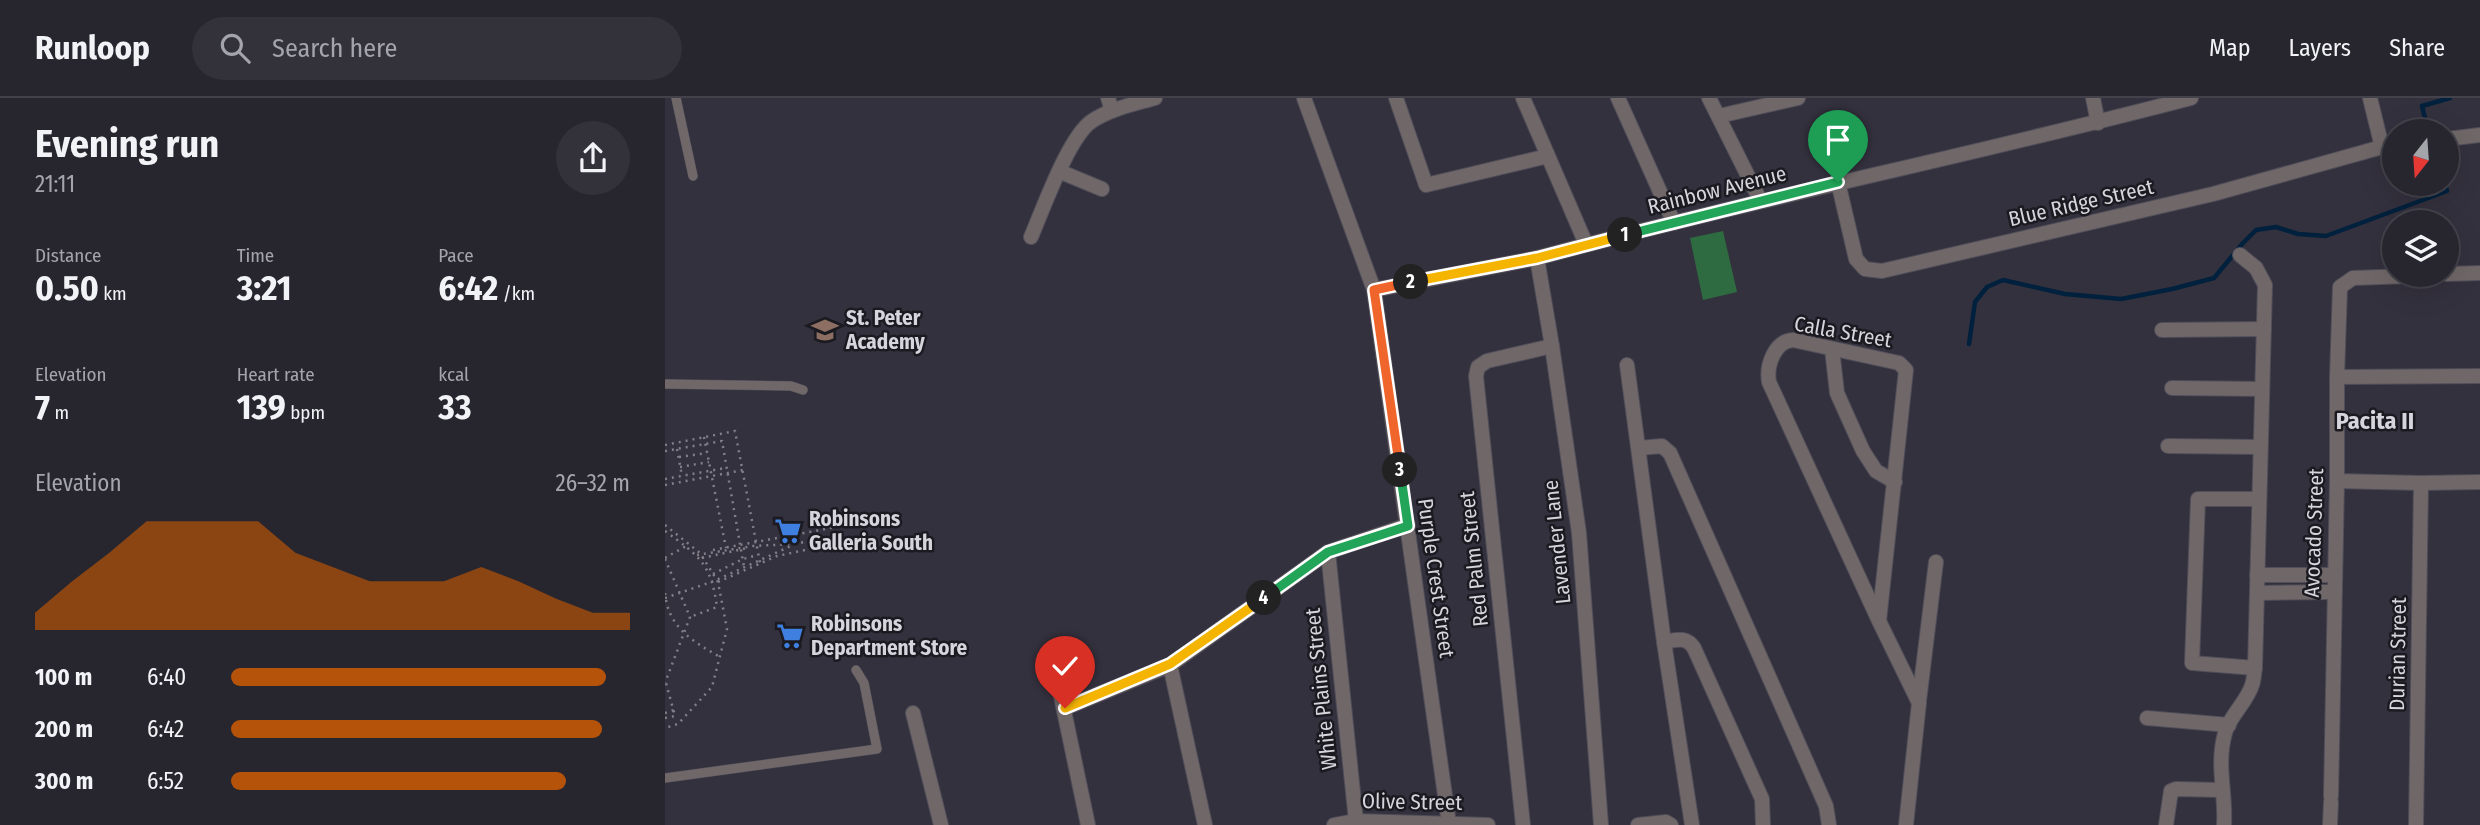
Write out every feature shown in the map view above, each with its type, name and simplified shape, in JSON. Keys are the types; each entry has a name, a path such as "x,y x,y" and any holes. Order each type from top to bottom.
{"street":[{"path":"1031,237 1075,140 1091,122 1110,105 1155,98"},
{"name":"Purple Crest Street","path":"1304,98 1374,290 1448,824"},
{"path":"1396,98 1426,185 1548,156"},
{"path":"1523,98 1586,244"},
{"path":"1618,98 1674,223"},
{"path":"1710,98 1760,200"},
{"path":"1719,117 1798,98"},
{"path":"2093,98 2098,123"},
{"name":"Rainbow Avenue","path":"1374,290 1537,258 1760,200 2098,123 2191,98"},
{"path":"2370,98 2382,130"},
{"path":"2459,138 2480,135"},
{"name":"Blue Ridge Street","path":"1838,182 1857,259 1865,269 1882,271 2213,194 2382,148"},
{"path":"1061,172 1102,189"},
{"path":"2224,825 2225,800 2221,790 2220,757 2229,725 2252,685 2255,668 2265,285 2256,268 2240,255"},
{"name":"Lavender Lane","path":"1537,258 1579,533 1601,825"},
{"path":"2459,274 2480,273"},
{"name":"Avocado Street","path":"2330,825 2340,287 2353,278 2382,277"},
{"path":"2162,330 2264,329"},
{"name":"Calla Street","path":"1879,621 1906,375 1904,367 1899,363 1785,340 1779,344 1768,374 1769,382 1879,621 1919,703"},
{"name":"Red Palm Street","path":"1523,825 1476,376 1478,367 1487,361 1552,346"},
{"path":"1832,349 1837,393 1863,451 1876,471 1895,482"},
{"path":"1627,365 1664,642 1692,825"},
{"path":"2337,377 2480,376"},
{"path":"2172,388 2262,389"},
{"path":"1639,448 1662,446 1670,453 1826,806 1829,825"},
{"path":"2168,446 2260,447"},
{"path":"2337,481 2480,482"},
{"name":"Durian Street","path":"2416,825 2421,483"},
{"path":"2255,668 2192,663 2192,650 2198,499 2259,499"},
{"path":"1065,708 1170,664 1328,552 1408,526"},
{"name":"White Plains Street","path":"1328,552 1356,821"},
{"path":"1906,825 1936,562"},
{"path":"2257,575 2334,575"},
{"path":"2257,593 2333,592"},
{"path":"1664,642 1683,639 1694,648 1762,799 1763,825"},
{"path":"1170,664 1205,825"},
{"path":"1055,668 1088,825"},
{"path":"913,713 941,825"},
{"path":"2147,718 2229,725"},
{"path":"2166,825 2171,791 2221,790"},
{"name":"Olive Street","path":"1334,825 1356,821 1488,825"},
{"path":"1638,825 1668,824"}],"lane":[{"path":"677,98 693,176"},
{"path":"665,384 791,386 803,390"},
{"path":"665,778 877,749 864,683 856,670"}],"path":[{"path":"665,444 735,431 760,563"},
{"path":"704,437 726,548"},
{"path":"665,452 722,441 744,567"},
{"path":"677,449 682,476"},
{"path":"679,457 707,452"},
{"path":"680,467 709,462"},
{"path":"665,480 725,468"},
{"path":"665,485 743,470"},
{"path":"665,525 689,544 716,581 727,629 712,687 678,724 665,728"},
{"path":"699,556 726,548 836,527"},
{"path":"665,531 699,556 710,576 716,581 717,607 690,617"},
{"path":"699,556 837,536"},
{"path":"665,598 777,556 838,543"},
{"path":"665,718 675,716 665,683 690,617 665,559 689,544"},
{"path":"699,556 714,555 756,544"},
{"path":"716,581 794,544"},
{"path":"710,576 743,559 758,555"},
{"path":"665,593 666,610 687,638 720,657"},
{"path":"665,713 674,710"}],"green space":[{"path":"1723,231 1737,292 1703,300 1690,238"}],"waterway":[{"path":"2425,119 2422,106 2450,98"},
{"path":"1969,344 1975,302 1987,287 2003,280 2065,294 2121,299 2214,278 2256,230 2276,227 2298,234 2326,236 2434,196"}],"place":[{"name":"St. Peter Academy","path":"825,330"},
{"name":"Robinsons Galleria South","path":"788,531"},
{"name":"Robinsons Department Store","path":"790,636"}],"district":[{"name":"Pacita II","path":"2375,421"}],"route":[{"path":"1065,708 1170,664 1328,552 1408,526 1374,290 1537,258 1838,182"}]}
